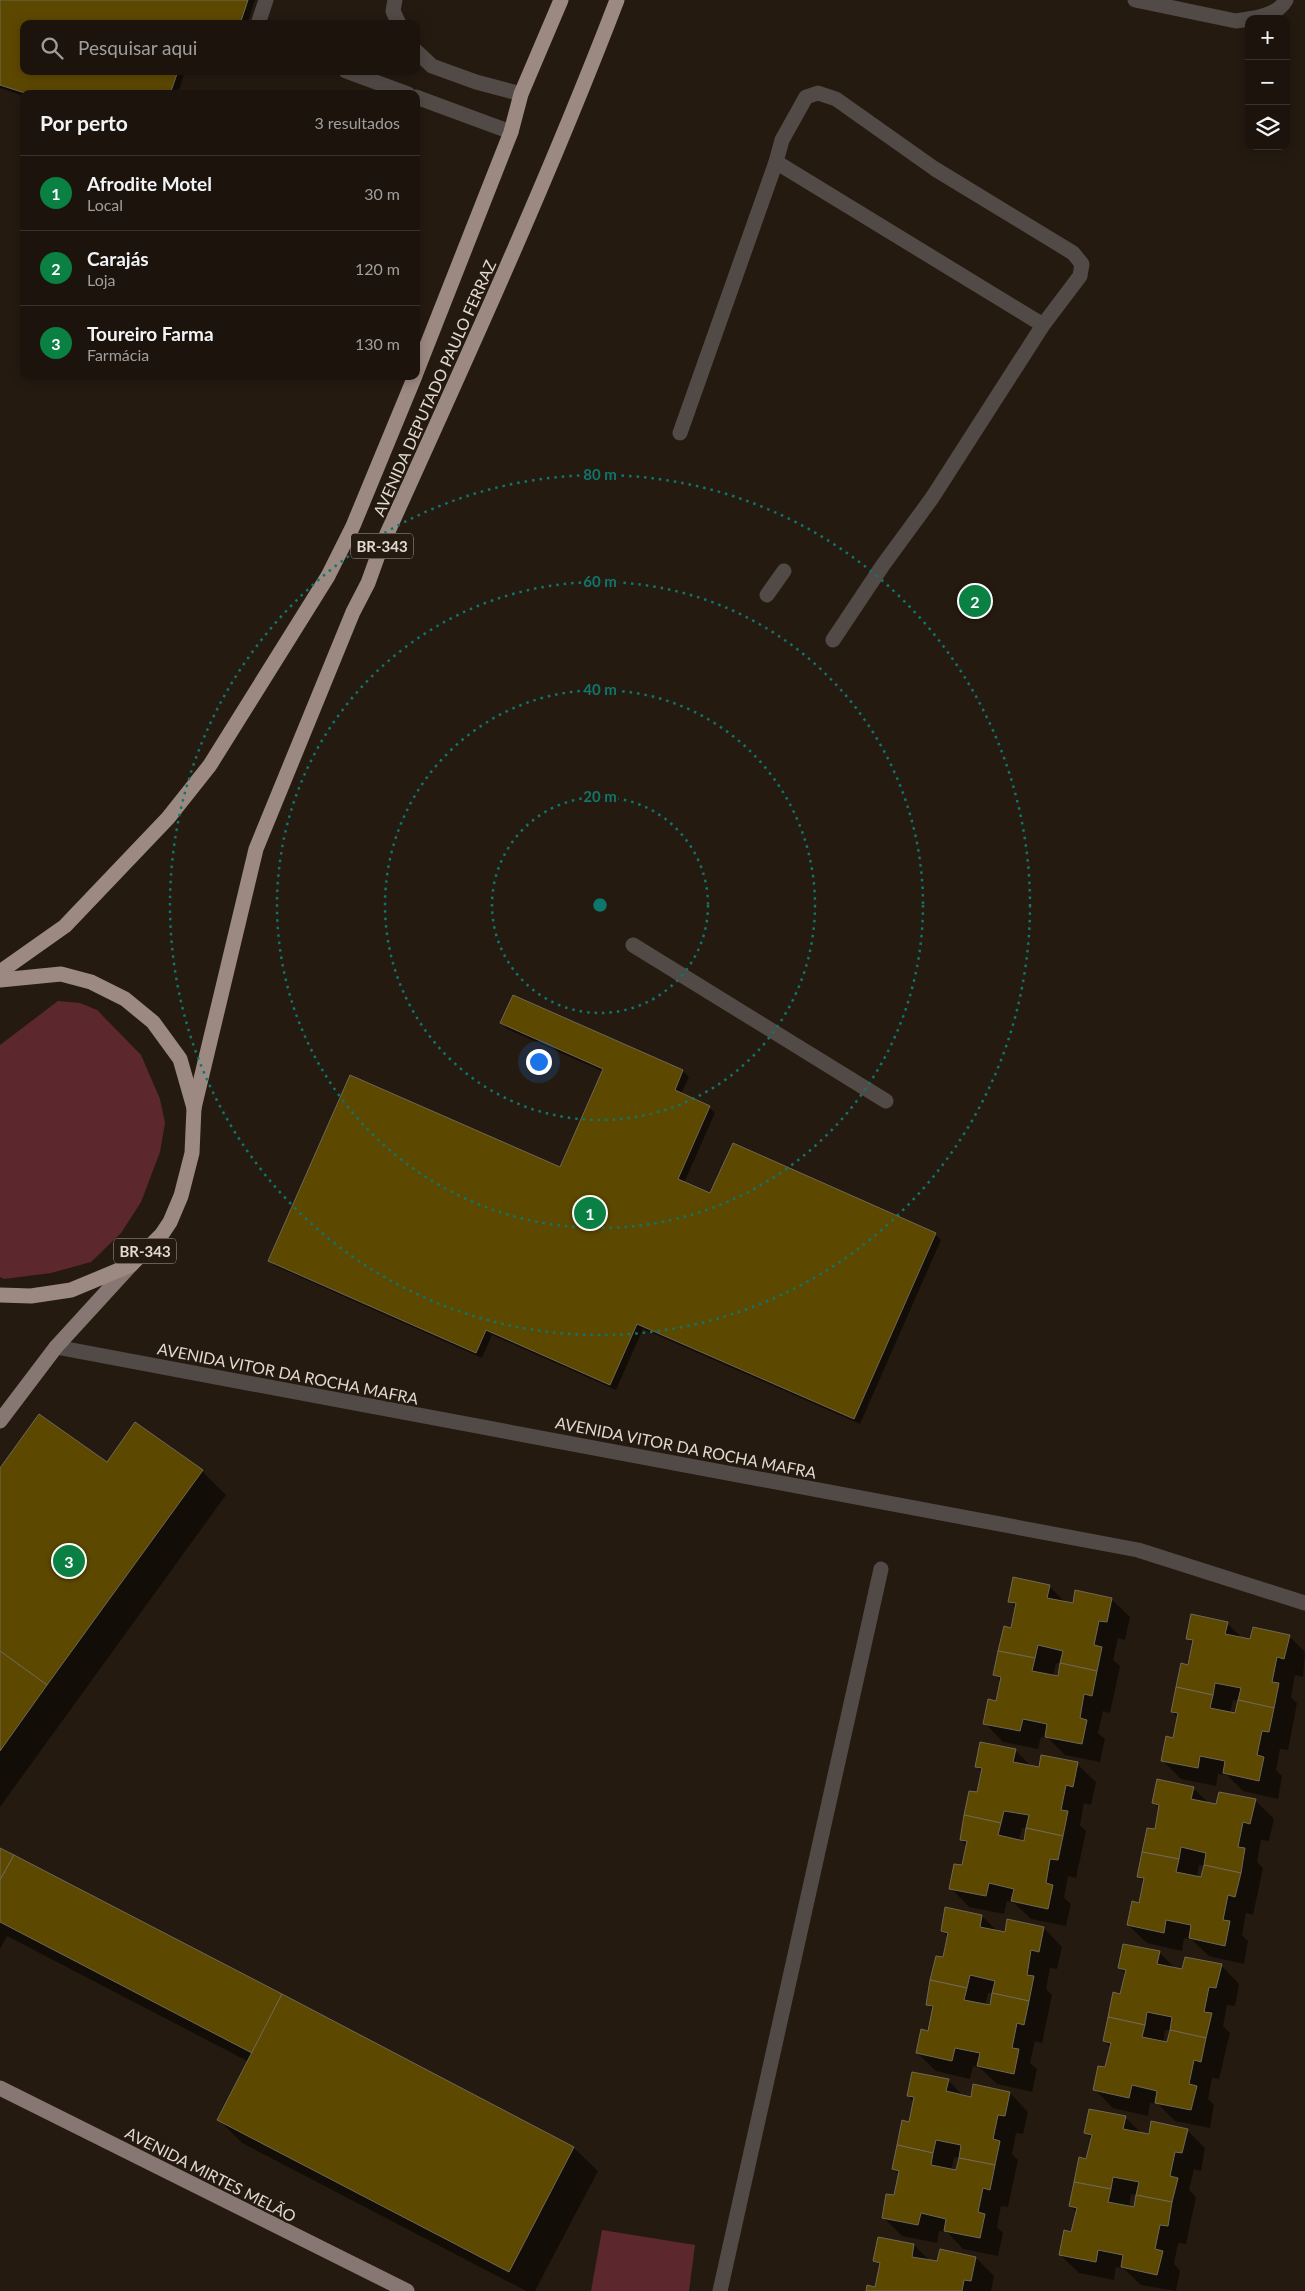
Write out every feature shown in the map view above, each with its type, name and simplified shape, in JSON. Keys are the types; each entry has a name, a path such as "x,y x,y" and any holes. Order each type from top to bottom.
{"highway":[{"name":"AVENIDA DEPUTADO PAULO FERRAZ","path":"420,355 511,132 521,94 561,0"},
{"name":"AVENIDA DEPUTADO PAULO FERRAZ","path":"194,1108 253,863 269,814 353,612 368,583 381,546 511,261 580,96 617,0"},
{"name":"AVENIDA DEPUTADO PAULO FERRAZ","path":"0,972 65,926 168,818 210,765 328,576 352,526 413,380"},
{"path":"0,980 61,974 91,982 125,1000 153,1022 180,1059 194,1108"},
{"name":"BR-343","path":"0,1295 31,1296 71,1290 131,1265 162,1234 170,1222 181,1196 192,1153 194,1108"}],"main road":[{"path":"0,1421 56,1347 131,1265"},
{"name":"AVENIDA MIRTES MELÃO","path":"0,2088 407,2291"}],"street":[{"path":"259,20 266,0"},
{"path":"395,0 393,11 397,20"},
{"path":"1135,0 1236,21 1245,20"},
{"path":"1265,15 1283,7 1286,0"},
{"path":"420,55 432,66 476,82 521,94"},
{"path":"357,75 397,90"},
{"path":"680,433 776,162 782,140 806,97 818,93 836,100 935,169 1073,253 1082,264 1080,276 1042,326 932,498 832,640"},
{"path":"420,98 511,132"},
{"path":"776,162 1042,326"},
{"path":"766,595 784,571"},
{"path":"633,945 886,1101"},
{"name":"AVENIDA VITOR DA ROCHA MAFRA","path":"56,1347 1138,1550 1305,1603"},
{"path":"720,2291 881,1569"}],"shaded area":[{"path":"58,1001 80,1003 97,1010 141,1055 160,1099 165,1123 160,1152 141,1202 121,1233 91,1262 51,1273 4,1279 0,1277 0,1045"},
{"path":"602,2230 695,2245 689,2291 591,2291"}],"building":[{"path":"0,0 248,0 241,20 20,20 20,75 177,75 171,90 20,91 0,85"},
{"path":"513,995 683,1070 675,1090 710,1106 678,1179 710,1193 733,1143 936,1233 854,1419 637,1324 610,1385 486,1330 476,1353 268,1261 350,1075 560,1167 603,1069 500,1023"},
{"path":"39,1414 107,1462 135,1422 203,1470 47,1685 0,1651 0,1468"},
{"path":"1013,1577 1050,1585 1047,1598 1073,1603 1075,1590 1112,1598 1107,1622 1099,1621 1094,1645 1102,1647 1097,1671 1060,1663 1063,1651 1038,1645 1035,1658 998,1651 1004,1626 1011,1628 1016,1603 1008,1602"},
{"path":"1191,1614 1228,1622 1225,1634 1250,1639 1253,1627 1290,1635 1284,1659 1277,1657 1272,1682 1279,1683 1274,1708 1238,1700 1241,1688 1215,1683 1213,1695 1176,1687 1181,1663 1188,1665 1193,1640 1186,1639"},
{"path":"0,1651 47,1685 0,1751"},
{"path":"998,1651 1035,1658 1032,1671 1058,1676 1060,1663 1097,1671 1092,1696 1084,1694 1080,1718 1087,1720 1082,1744 1045,1737 1047,1724 1023,1719 1020,1731 983,1724 988,1699 996,1701 1001,1677 993,1675"},
{"path":"1176,1687 1213,1695 1210,1708 1235,1713 1238,1700 1274,1708 1269,1732 1262,1731 1257,1755 1264,1757 1259,1781 1223,1773 1225,1761 1200,1756 1198,1768 1161,1761 1166,1736 1173,1738 1178,1713 1171,1712"},
{"path":"980,1742 1016,1749 1013,1762 1039,1767 1041,1755 1078,1762 1073,1787 1066,1785 1061,1810 1068,1811 1063,1836 1026,1828 1029,1815 1004,1811 1001,1823 964,1815 969,1791 977,1792 982,1768 975,1767"},
{"path":"1157,1779 1194,1787 1191,1799 1216,1804 1219,1792 1256,1799 1250,1824 1243,1822 1238,1847 1245,1848 1241,1873 1204,1865 1206,1853 1181,1847 1179,1859 1142,1852 1147,1828 1155,1829 1159,1805 1152,1803"},
{"path":"964,1815 1001,1823 998,1835 1024,1841 1026,1828 1063,1836 1058,1860 1050,1859 1046,1883 1053,1885 1048,1909 1011,1901 1014,1889 989,1883 986,1896 949,1889 954,1864 962,1865 967,1841 960,1840"},
{"path":"0,1848 14,1855 0,1880"},
{"path":"1142,1852 1179,1859 1176,1872 1201,1877 1204,1865 1241,1873 1235,1897 1228,1895 1223,1920 1230,1921 1225,1946 1189,1938 1191,1925 1166,1920 1164,1933 1127,1925 1132,1901 1139,1903 1144,1878 1137,1877"},
{"path":"14,1855 282,1994 252,2053 0,1922 0,1880"},
{"path":"945,1907 982,1915 980,1927 1005,1932 1007,1919 1044,1927 1039,1952 1031,1950 1027,1975 1034,1976 1029,2001 992,1993 995,1981 970,1975 967,1988 930,1980 936,1956 943,1957 948,1933 941,1931"},
{"path":"1123,1944 1160,1951 1157,1964 1182,1969 1185,1957 1222,1964 1216,1988 1209,1987 1204,2012 1212,2013 1206,2038 1170,2030 1172,2017 1147,2012 1145,2025 1108,2017 1113,1992 1120,1994 1126,1970 1118,1968"},
{"path":"930,1980 967,1988 964,2000 990,2005 992,1993 1029,2001 1024,2025 1017,2023 1012,2048 1019,2049 1014,2074 977,2066 980,2053 955,2048 952,2061 916,2053 921,2029 928,2031 933,2006 926,2005"},
{"path":"282,1994 574,2147 509,2272 217,2120"},
{"path":"1108,2017 1145,2025 1142,2037 1167,2042 1170,2030 1206,2038 1201,2062 1194,2060 1189,2084 1197,2086 1191,2110 1155,2103 1157,2091 1132,2085 1129,2098 1093,2090 1098,2066 1105,2067 1111,2043 1103,2041"},
{"path":"912,2072 949,2079 946,2091 971,2097 973,2084 1010,2092 1005,2116 998,2115 993,2139 1000,2141 995,2165 959,2158 961,2145 936,2140 933,2153 897,2145 902,2120 909,2122 914,2097 907,2096"},
{"path":"1089,2109 1126,2116 1123,2129 1149,2134 1151,2121 1188,2129 1182,2153 1175,2152 1170,2176 1178,2178 1172,2202 1136,2195 1139,2182 1113,2177 1111,2189 1074,2182 1079,2157 1086,2159 1092,2135 1084,2133"},
{"path":"897,2145 933,2153 931,2165 956,2170 959,2158 995,2165 990,2190 983,2188 978,2212 985,2214 980,2238 944,2231 946,2219 921,2213 918,2225 882,2218 886,2194 894,2195 899,2171 892,2169"},
{"path":"1074,2182 1111,2189 1108,2202 1134,2207 1136,2195 1172,2202 1168,2226 1160,2225 1155,2249 1163,2251 1157,2275 1121,2267 1123,2255 1098,2250 1096,2262 1059,2255 1064,2230 1071,2232 1077,2208 1069,2206"},
{"path":"878,2237 914,2244 912,2257 937,2261 940,2249 976,2257 971,2281 964,2280 962,2291 866,2291 867,2285 875,2287 880,2263 873,2261"}],"place":[{"name":"Carajás","path":"975,601"},
{"name":"Afrodite Motel","path":"590,1213"},
{"name":"Toureiro Farma","path":"69,1561"}]}
